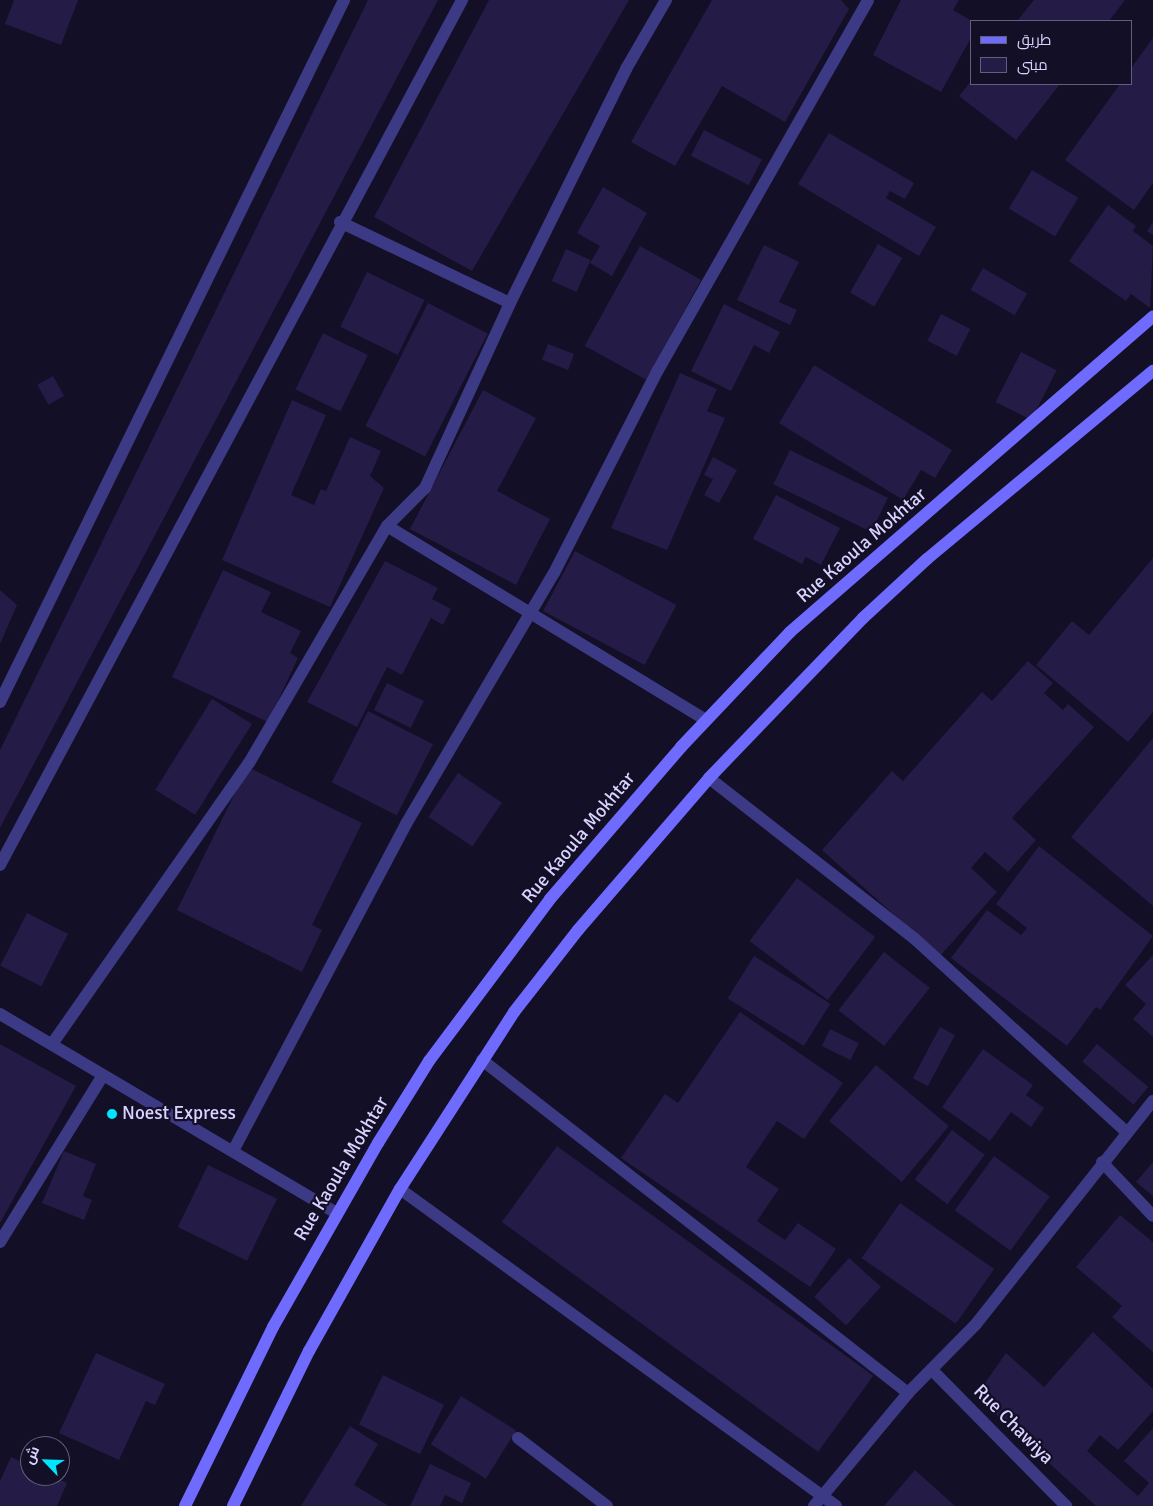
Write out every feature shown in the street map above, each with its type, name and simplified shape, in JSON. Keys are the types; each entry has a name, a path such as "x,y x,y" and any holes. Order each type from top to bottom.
{"main road":[{"name":"Rue Kaoula Mokhtar","path":"185,1506 273,1327 336,1213 429,1061 487,981 590,852 706,720 790,632 1153,316"},
{"path":"232,1506 330,1312 400,1189 482,1060 578,930 709,778 894,588 1153,372"}],"street":[{"path":"0,702 344,0"},
{"path":"0,865 340,222 462,0"},
{"path":"52,1044 249,763 387,526 426,488 510,303 626,69 666,0"},
{"path":"234,1149 406,824 532,611 658,370 868,0"},
{"path":"340,222 510,303"},
{"path":"387,526 532,611 706,720"},
{"path":"709,778 914,939 1125,1131"},
{"path":"0,1014 234,1149 336,1213"},
{"path":"482,1060 908,1393"},
{"path":"0,1242 104,1075"},
{"path":"814,1506 908,1393 933,1371 976,1324 1125,1131 1153,1101"},
{"path":"1102,1162 1153,1216"},
{"path":"400,1189 824,1494 836,1506"},
{"name":"Rue Chawiya","path":"933,1371 1066,1506"},
{"path":"518,1438 607,1506"}],"building":[{"path":"14,0 78,0 61,45 5,24"},
{"path":"368,0 438,0 0,828 0,750"},
{"path":"489,0 629,0 472,271 374,217"},
{"path":"712,0 841,0 849,9 785,122 722,86 675,166 631,142"},
{"path":"901,0 959,0 953,10 970,20 970,40 941,92 873,55"},
{"path":"1034,0 1125,0 1110,20 1018,20"},
{"path":"1153,38 1153,183 1134,210 1065,160 1119,85 1133,85 1133,66"},
{"path":"970,82 970,85 1059,85 1016,140 959,96"},
{"path":"704,130 762,160 749,185 691,156"},
{"path":"829,133 914,183 905,199 890,191 886,198 936,227 919,256 798,184"},
{"path":"1032,170 1078,198 1055,236 1009,209"},
{"path":"603,187 647,213 612,276 590,263 600,246 577,233"},
{"path":"1108,205 1136,226 1133,231 1153,246 1150,308 1131,294 1126,301 1069,261"},
{"path":"1153,222 1153,235 1147,231"},
{"path":"878,244 902,258 874,306 850,292"},
{"path":"764,245 799,262 779,302 797,310 790,325 737,300"},
{"path":"640,246 701,280 646,380 585,346"},
{"path":"566,249 591,260 576,292 552,281"},
{"path":"983,268 1027,294 1015,315 970,290"},
{"path":"367,272 425,300 398,355 340,327"},
{"path":"428,303 488,333 425,456 365,426"},
{"path":"724,304 780,332 769,353 754,345 731,391 691,371"},
{"path":"941,314 970,329 957,356 927,341"},
{"path":"323,333 368,355 340,412 295,390"},
{"path":"548,344 574,354 568,370 542,360"},
{"path":"1021,352 1057,370 1031,420 996,402"},
{"path":"814,365 952,450 935,478 921,470 903,500 779,423"},
{"path":"680,373 717,389 707,411 725,418 667,550 611,528"},
{"path":"53,376 64,396 48,405 37,385"},
{"path":"483,390 536,418 497,491 550,519 516,585 410,529"},
{"path":"292,400 326,415 291,495 314,505 321,489 326,491 350,437 381,451 370,476 384,488 330,607 222,560"},
{"path":"790,450 888,498 871,532 773,484"},
{"path":"713,457 737,470 719,503 704,495 713,479 704,475"},
{"path":"776,495 840,528 821,565 806,557 802,564 753,539"},
{"path":"575,551 677,605 645,665 543,611"},
{"path":"1153,558 1153,712 1128,742 1036,665 1072,621 1089,635"},
{"path":"385,561 438,588 432,599 451,609 443,625 431,618 402,675 387,667 357,727 307,702"},
{"path":"223,570 271,592 261,612 301,631 290,653 298,658 268,722 172,677"},
{"path":"0,590 17,605 0,644"},
{"path":"1028,661 1053,683 1044,693 1063,710 1068,704 1094,727 1012,818 1036,840 1008,872 985,852 971,868 997,892 940,956 822,850 892,771 903,781 982,692 992,701"},
{"path":"387,683 424,701 411,728 374,710"},
{"path":"212,699 252,724 195,815 155,790"},
{"path":"368,711 433,744 397,815 332,782"},
{"path":"1153,738 1153,906 1071,837"},
{"path":"248,767 362,823 312,925 322,930 302,972 177,910"},
{"path":"458,773 502,803 472,847 428,817"},
{"path":"1039,846 1153,936 1100,1010 1096,1007 1067,1046 951,958 987,910 1021,935 1027,928 996,904"},
{"path":"797,878 875,937 828,1000 749,941"},
{"path":"27,913 68,934 41,986 0,966"},
{"path":"884,952 930,988 884,1046 838,1010"},
{"path":"1153,955 1153,1037 1133,1019 1146,1004 1125,985"},
{"path":"754,956 830,1004 804,1046 728,998"},
{"path":"740,1012 843,1083 804,1139 777,1121 746,1167 779,1189 757,1221 785,1240 798,1223 836,1249 810,1287 621,1158 665,1094 678,1103"},
{"path":"940,1027 955,1035 928,1086 913,1078"},
{"path":"830,1029 859,1043 850,1060 822,1046"},
{"path":"0,1044 76,1086 0,1223"},
{"path":"1097,1044 1148,1087 1134,1105 1082,1062"},
{"path":"983,1049 1033,1085 1026,1095 1044,1108 1031,1127 1011,1112 990,1141 942,1107"},
{"path":"876,1065 949,1126 902,1182 829,1121"},
{"path":"952,1130 985,1155 947,1204 915,1180"},
{"path":"557,1146 873,1376 818,1452 502,1222"},
{"path":"64,1151 96,1164 83,1196 92,1200 84,1220 42,1203"},
{"path":"994,1156 1050,1197 1010,1251 955,1210"},
{"path":"1153,1162 1153,1196 1136,1182"},
{"path":"208,1165 277,1199 247,1261 178,1227"},
{"path":"900,1203 994,1269 956,1324 862,1258"},
{"path":"1120,1215 1153,1242 1153,1352 1112,1317 1122,1306 1076,1267"},
{"path":"849,1258 881,1287 846,1325 814,1297"},
{"path":"1093,1332 1153,1389 1153,1411 1118,1450 1100,1435 1087,1451 1138,1496 1149,1483 1124,1461 1153,1428 1153,1506 1096,1506 976,1396 1006,1353 1044,1387"},
{"path":"96,1353 165,1384 155,1405 146,1401 119,1460 70,1438 70,1436 59,1433"},
{"path":"383,1375 444,1405 420,1454 359,1424"},
{"path":"461,1396 516,1430 486,1479 431,1444"},
{"path":"350,1426 378,1444 354,1485 389,1506 301,1506"},
{"path":"11,1457 20,1461 20,1486 66,1486 57,1506 0,1506 0,1481"},
{"path":"430,1464 471,1483 462,1503 445,1495 440,1506 410,1506"},
{"path":"915,1470 955,1506 884,1506"}],"place":[{"name":"Noest Express","path":"112,1114"}]}
